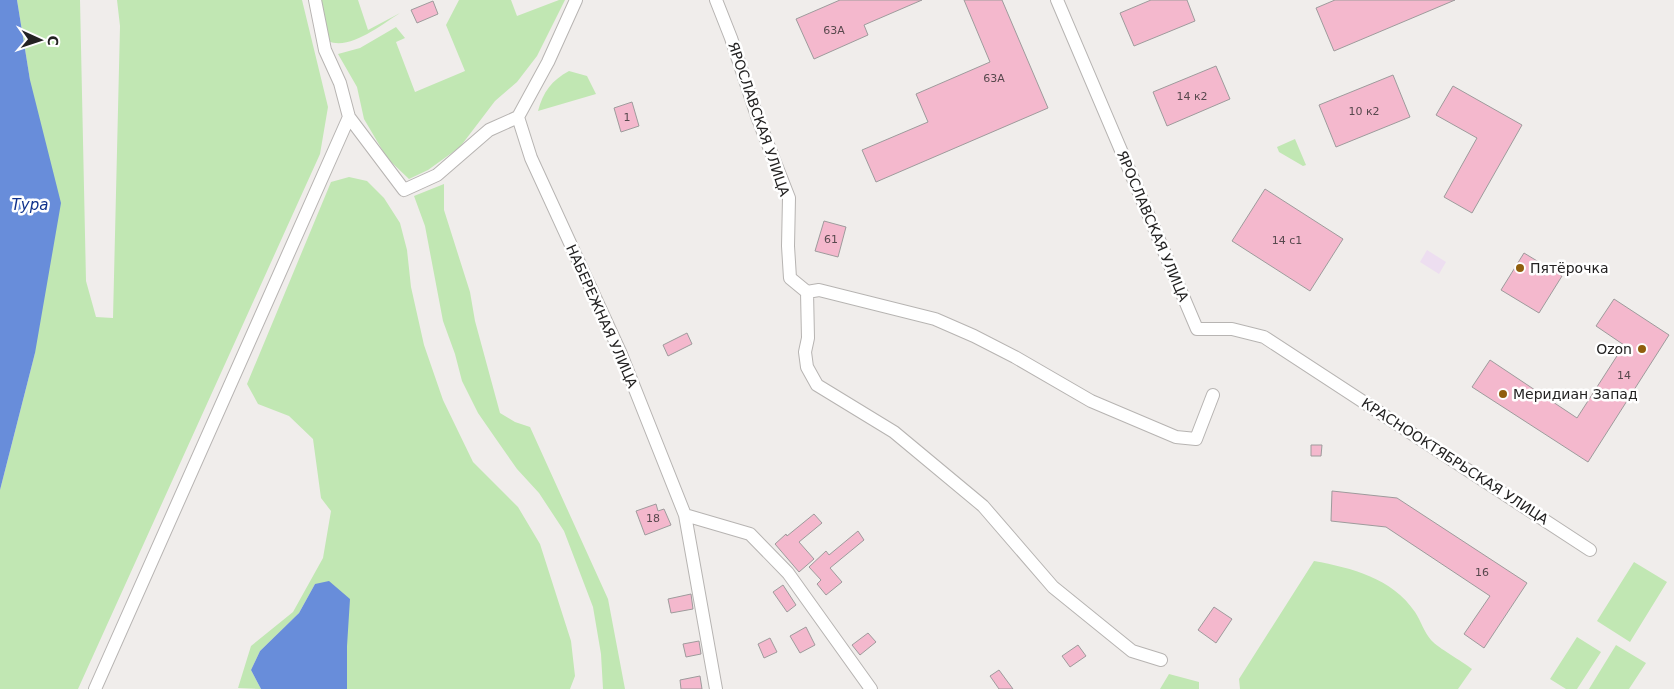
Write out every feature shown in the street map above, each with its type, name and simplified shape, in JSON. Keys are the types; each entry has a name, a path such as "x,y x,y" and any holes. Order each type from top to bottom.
{"street":[{"path":"315,0 325,50 340,83 349,118 404,190 437,175 490,130 518,117 548,62 576,0"},
{"name":"ЯРОСЛАВСКАЯ УЛИЦА","path":"716,0 758,119 789,198 790,278 806,292"},
{"name":"ЯРОСЛАВСКАЯ УЛИЦА","path":"1057,0 1196,329 1232,330 1264,337 1319,372"},
{"name":"НАБЕРЕЖНАЯ УЛИЦА","path":"518,117 532,158 621,354 685,515 716,689"},
{"path":"95,689 349,118"},
{"path":"1161,660 1132,652 1053,587 983,506 894,432 818,385 807,366 805,352 808,338 806,292 818,290 935,319 1015,356 1090,401 1176,437 1196,439 1213,394"},
{"name":"КРАСНООКТЯБРЬСКАЯ УЛИЦА","path":"1319,372 1590,550"},
{"path":"685,515 750,534 788,573 871,689"}],"shaded area":[{"path":"1427,250 1446,262 1439,274 1420,262"}],"green space":[{"path":"17,0 80,0 86,281 96,317 113,318 120,26 117,0 302,0 328,107 320,154 78,689 0,689 0,490 35,353 30,80"},
{"path":"320,0 358,0 368,30 400,13 366,35 337,43 328,41"},
{"path":"459,0 511,0 517,16 559,0 565,0 537,56 517,82 495,101 460,147 428,170 409,179 387,158 364,119 357,87 338,54 360,48 396,27 405,38 396,42 415,92 465,71 446,25"},
{"path":"569,71 587,76 596,94 538,111 549,87"},
{"path":"1295,139 1306,165 1303,166 1279,152 1277,147"},
{"path":"349,177 367,181 384,198 400,223 407,250 411,287 424,345 443,400 473,462 518,507 540,544 571,641 575,676 570,689 347,689 347,646 315,584 299,613 260,651 251,670 261,689 238,688 251,646 293,612 323,558 331,511 321,498 313,439 289,416 258,404 247,384 331,182"},
{"path":"444,184 444,210 470,292 475,321 500,413 515,422 530,427 608,599 625,689 603,689 601,654 593,607 564,531 539,493 517,469 478,413 462,381 443,321 425,226 414,196"},
{"path":"1314,561 1343,567 1370,576 1406,600 1431,640 1472,669 1458,689 1240,689 1239,679"},
{"path":"1634,562 1667,582 1630,642 1597,621"},
{"path":"1577,637 1601,652 1577,689 1566,689 1550,679"},
{"path":"1616,645 1646,663 1629,689 1589,689"},
{"path":"1169,674 1199,682 1199,689 1160,689"}],"water":[{"name":"Тура","path":"0,0 17,0 30,80 61,203 35,353 0,490"},
{"path":"329,581 350,599 347,689 261,689 251,670 260,651 299,613 315,584"}],"building":[{"path":"840,0 922,0 864,25 868,35 814,59 796,19"},
{"path":"964,0 1002,0 1048,108 876,182 862,150 928,122 916,94 990,62"},
{"path":"1151,0 1187,0 1195,21 1134,46 1120,13"},
{"path":"1335,0 1455,0 1334,51 1316,8"},
{"path":"433,1 438,14 417,23 411,10"},
{"path":"1216,66 1230,99 1167,126 1153,92"},
{"path":"1393,75 1410,117 1336,147 1319,105"},
{"path":"1453,86 1522,125 1472,213 1444,197 1477,138 1436,115"},
{"path":"632,102 639,126 621,132 614,108"},
{"path":"1265,189 1343,239 1310,291 1232,241"},
{"path":"824,221 846,227 838,257 815,251"},
{"path":"1524,253 1562,276 1539,313 1501,290"},
{"path":"1614,299 1669,335 1588,462 1472,387 1490,360 1577,418 1624,345 1596,326"},
{"path":"687,333 692,344 668,356 663,345"},
{"path":"1311,445 1322,445 1321,456 1311,456"},
{"path":"1332,491 1397,498 1527,583 1484,648 1464,634 1490,596 1386,527 1331,521"},
{"path":"656,504 658,511 664,509 671,525 645,535 636,511"},
{"path":"814,514 822,523 799,542 814,559 799,572 775,544"},
{"path":"858,531 864,540 830,568 842,582 826,595 817,584 821,580 809,567 826,551 829,555"},
{"path":"783,585 796,605 787,612 773,592"},
{"path":"691,594 693,609 671,613 668,599"},
{"path":"1214,607 1232,619 1216,643 1198,630"},
{"path":"806,627 815,645 800,653 790,636"},
{"path":"868,633 876,642 860,655 852,645"},
{"path":"770,638 777,652 764,658 758,644"},
{"path":"699,641 701,654 686,657 683,644"},
{"path":"1078,645 1086,656 1070,667 1062,656"},
{"path":"999,670 1013,689 999,689 990,676"},
{"path":"700,676 702,689 681,689 680,680"}],"place":[{"name":"Пятёрочка","path":"1520,268"},
{"name":"Ozon","path":"1642,349"},
{"name":"Меридиан Запад","path":"1503,394"}]}
